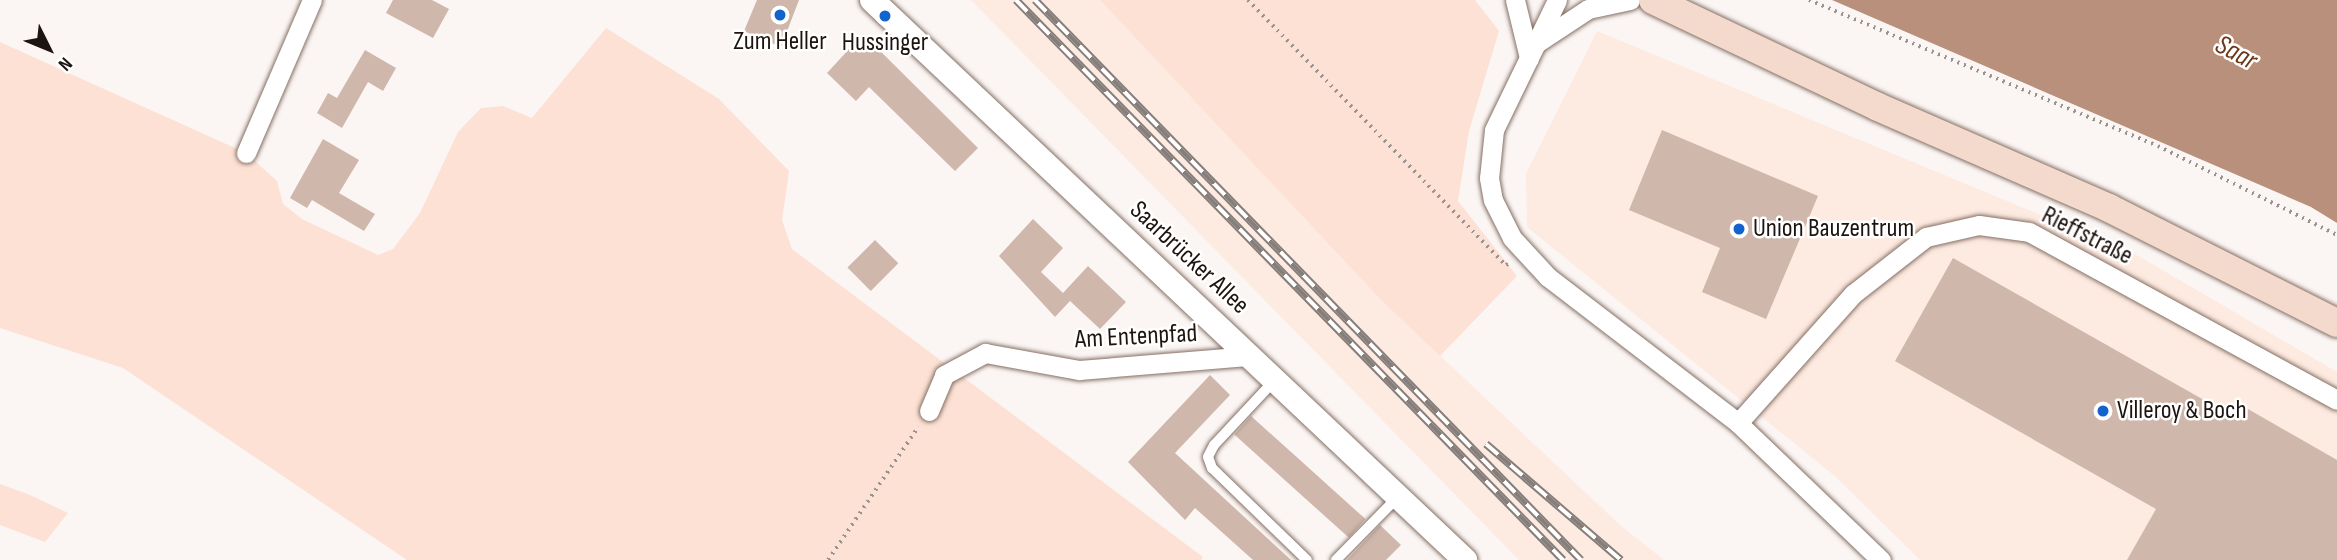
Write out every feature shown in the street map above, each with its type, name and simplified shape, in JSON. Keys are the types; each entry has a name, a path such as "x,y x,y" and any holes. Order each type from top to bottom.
{"main road":[{"path":"1653,0 1878,107 2109,208 2337,323"}],"street":[{"path":"246,153 312,0"},
{"name":"Saarbrücker Allee","path":"872,0 1250,356 1273,382 1395,499 1465,560"},
{"path":"1515,0 1533,50"},
{"path":"1558,0 1494,130 1489,178 1502,220 1526,256 1738,423 1881,560"},
{"path":"1533,50 1588,9 1630,0"},
{"name":"Rieffstraße","path":"1738,423 1853,294 1926,237 1979,225 2029,232 2337,400"},
{"name":"Am Entenpfad","path":"929,411 944,375 985,353 1079,370 1250,356"}],"lane":[{"path":"1273,382 1214,445 1208,457 1212,468 1307,560"},
{"path":"1336,560 1395,499"}],"path":[{"path":"1248,0 1507,265 1526,256"},
{"path":"1809,0 2146,140 2337,235"},
{"path":"828,560 929,411"}],"shaded area":[{"path":"971,0 1100,0 1380,299 1621,526 1664,560 1519,560"},
{"path":"1100,0 1475,0 1499,31 1469,131 1458,201 1517,276 1440,356 1380,299"},
{"path":"606,28 719,99 789,171 782,220 792,249 1203,557 1201,560 407,560 123,368 0,328 0,42 246,153 277,181 283,204 302,219 378,255 393,249 420,213 458,132 481,108 503,106 532,118"},
{"path":"1597,31 2135,254 2337,372 2337,560 1920,560 1836,477 1527,227 1526,174"},
{"path":"0,484 68,513 45,542 0,525"}],"water":[{"name":"Saar","path":"1832,0 2337,0 2337,223 2311,207"}],"building":[{"path":"393,0 432,0 449,9 433,38 386,13"},
{"path":"757,0 799,0 781,47 744,31"},
{"path":"863,34 978,148 955,171 869,87 856,101 827,73"},
{"path":"365,50 396,68 383,91 368,82 342,128 317,113 328,93 337,98"},
{"name":"Union Bauzentrum","path":"1662,130 1818,196 1766,319 1702,292 1720,248 1629,210"},
{"path":"323,139 359,160 339,193 375,214 364,231 312,200 307,208 290,198"},
{"path":"1033,219 1063,248 1041,272 1063,293 1088,266 1126,302 1100,329 1070,301 1055,317 999,256"},
{"path":"875,240 898,263 871,291 847,268"},
{"name":"Villeroy & Boch","path":"1953,258 2234,417 2241,405 2337,460 2337,560 2127,560 2156,509 1895,361"},
{"path":"1210,375 1230,395 1175,453 1291,560 1253,560 1195,508 1185,520 1128,462"},
{"path":"1251,416 1365,519 1349,538 1234,435"},
{"path":"1380,525 1401,545 1386,560 1347,560"}],"railway":[{"path":"1016,0 1563,560"},
{"path":"1035,0 1581,560"},
{"path":"1486,444 1621,560"}],"place":[{"name":"Zum Heller","path":"780,15"},
{"name":"Hussinger","path":"885,16"},
{"name":"Union Bauzentrum","path":"1739,229"},
{"name":"Villeroy & Boch","path":"2103,411"}]}
